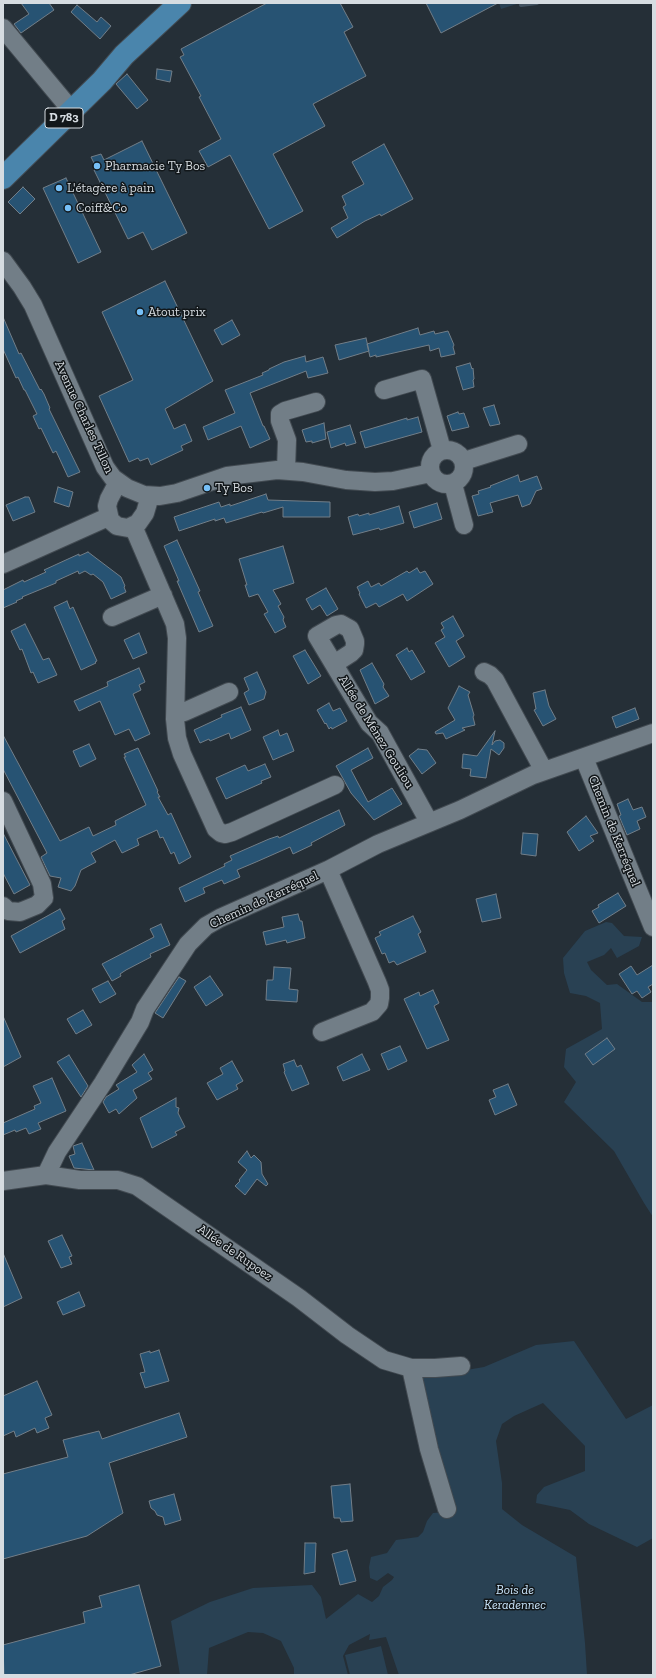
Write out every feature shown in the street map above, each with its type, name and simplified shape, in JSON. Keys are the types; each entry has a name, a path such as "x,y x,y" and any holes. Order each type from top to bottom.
{"main road":[{"name":"D 783","path":"3,161 69,107 180,3"},
{"name":"D 783","path":"3,178 69,107"}],"street":[{"path":"3,28 69,107"},
{"name":"Avenue Charles Tillon","path":"3,261 33,305 108,472 118,482 137,493 150,496 177,493 231,475 263,471 286,470 346,480 375,482 393,481 430,473"},
{"path":"384,390 422,379 442,450"},
{"path":"286,470 287,440 280,421 280,414 285,411 316,402"},
{"path":"464,462 518,444"},
{"path":"442,450 453,450 464,462 464,472 458,481 453,484 442,484 433,478 430,473 430,463 432,457 442,450"},
{"path":"118,482 106,506 108,517 117,526 122,528 133,526 142,519 150,496"},
{"path":"453,484 464,525"},
{"path":"3,564 108,517"},
{"path":"133,526 173,618 176,629 176,733 182,754 216,829 225,834 232,832 335,786"},
{"path":"112,618 163,595"},
{"name":"Allée de Ménez Gouliou","path":"334,664 369,723 380,733 429,822"},
{"path":"484,672 495,680 544,771"},
{"path":"176,714 184,712 229,692"},
{"name":"Chemin de Kerréquel","path":"46,1175 56,1152 103,1083 140,1022 145,1009 180,956 194,937 206,926 220,918 328,870 374,846 544,771 653,733"},
{"name":"Chemin de Kerréquel","path":"584,758 653,927"},
{"path":"3,801 42,884 44,898 37,905 20,912 8,911 3,906"},
{"path":"322,1032 372,1012 379,1004 380,998 380,990 377,982 328,870"},
{"path":"3,1181 46,1175"},
{"name":"Allée de Rupoez","path":"46,1175 80,1180 118,1180 137,1186 299,1298 384,1360 411,1368 461,1366"},
{"path":"411,1368 429,1449 447,1509"}],"green space":[{"path":"499,3 520,3 501,9"},
{"path":"606,922 612,923 624,936 642,937 639,946 617,958 611,948 604,955 587,962 591,970 607,985 617,984 642,1002 653,1002 653,1217 614,1151 564,1102 576,1082 564,1067 566,1049 602,1029 600,1003 586,996 570,993 564,973 563,958 585,931"},
{"name":"Bois de Keradennec","path":"574,1341 626,1419 653,1405 653,1538 637,1547 589,1524 570,1510 536,1503 537,1495 544,1487 585,1471 585,1446 543,1403 514,1416 502,1424 496,1441 502,1483 502,1509 522,1525 576,1557 587,1675 399,1675 386,1637 369,1640 370,1634 349,1645 343,1656 348,1675 294,1675 294,1668 281,1641 263,1633 248,1632 209,1648 207,1675 180,1675 171,1621 210,1602 253,1588 312,1585 321,1597 326,1619 358,1594 372,1602 379,1596 383,1587 392,1580 394,1577 388,1573 377,1581 370,1578 369,1567 371,1557 387,1553 396,1540 418,1537 423,1532 427,1521 433,1513 444,1512 417,1373 449,1373 484,1367 536,1345"},
{"path":"381,1646 388,1675 350,1675 345,1655"}],"building":[{"path":"21,3 49,3 54,10 21,33 14,24 29,14"},
{"path":"267,3 340,3 353,27 344,32 366,76 313,104 325,126 273,154 303,211 269,229 230,155 208,167 199,151 221,139 199,97 201,96 180,57 184,55 181,49"},
{"path":"426,3 498,3 441,33"},
{"path":"77,5 97,22 101,17 111,26 100,39 71,12"},
{"path":"157,69 172,71 170,82 156,79"},
{"path":"127,74 148,100 137,109 116,84"},
{"path":"142,141 187,233 152,250 143,232 128,239 94,170 97,169 91,157 101,154 104,160"},
{"path":"384,144 413,199 381,216 380,214 365,221 337,238 331,228 348,218 343,207 346,205 342,196 364,184 352,162"},
{"path":"66,178 101,252 78,263 43,188"},
{"path":"23,187 35,199 20,214 8,202"},
{"path":"165,281 213,381 165,409 174,429 185,424 192,441 181,446 183,450 151,465 148,458 140,461 138,458 129,462 99,396 133,380 102,312"},
{"path":"3,317 19,354 21,353 40,390 41,389 44,394 50,408 49,409 80,472 68,477 56,451 53,453 41,428 39,429 33,416 37,414 18,377 16,378 3,349"},
{"path":"232,320 240,335 222,345 214,330"},
{"path":"418,328 420,335 434,331 435,334 448,331 454,345 453,347 455,354 441,357 439,348 430,351 429,345 370,357 367,344"},
{"path":"366,338 369,351 339,360 335,345"},
{"path":"305,356 306,362 323,357 328,373 308,378 306,371 250,393 263,426 270,439 250,448 241,426 208,440 203,427 235,413 225,390 263,375 262,373 284,362"},
{"path":"470,363 472,369 473,368 474,387 463,390 456,367"},
{"path":"494,405 500,424 490,426 483,408"},
{"path":"458,412 459,414 464,413 469,427 452,431 447,416"},
{"path":"418,417 422,432 365,448 360,432 407,418 407,420"},
{"path":"324,423 326,439 312,443 312,441 306,442 302,430"},
{"path":"350,425 356,443 346,446 345,443 331,448 327,432"},
{"path":"518,475 520,482 537,476 542,489 536,491 530,504 522,507 518,495 490,503 493,512 478,516 472,496 479,494 478,491"},
{"path":"58,487 73,492 69,507 54,502"},
{"path":"266,494 268,500 330,502 330,517 283,517 283,507 226,523 224,518 215,521 215,519 179,531 174,517 219,502 221,507 230,504 230,506"},
{"path":"25,497 29,497 35,512 13,521 6,505"},
{"path":"437,503 442,519 414,528 409,512"},
{"path":"399,506 404,523 380,530 379,528 353,535 348,517 358,514 359,516 369,513 369,515"},
{"path":"177,540 200,591 198,592 213,626 199,632 164,546"},
{"path":"283,546 294,583 273,590 281,604 278,606 284,617 283,620 286,627 275,633 264,614 268,612 258,594 249,597 239,559"},
{"path":"88,552 121,577 126,592 111,599 103,582 93,574 91,575 85,571 79,574 78,571 56,581 56,583 22,597 23,598 16,601 17,602 3,608 3,590 23,580 24,582 46,572 44,570 79,554 79,556"},
{"path":"417,568 420,573 425,571 433,584 407,601 403,594 379,607 376,603 366,608 357,587 368,581 371,587 379,583 381,586 407,571 409,573"},
{"path":"326,588 338,609 327,616 320,605 312,610 306,599"},
{"path":"67,601 70,609 73,607 97,661 95,662 96,663 81,670 54,607"},
{"path":"453,616 464,636 456,641 465,657 449,667 435,643 445,637 441,630 444,628 441,623"},
{"path":"25,624 43,660 49,658 57,675 38,683 33,672 31,673 22,649 20,650 11,631"},
{"path":"139,633 147,653 133,659 124,640"},
{"path":"407,648 409,652 412,650 425,672 411,680 396,655"},
{"path":"305,650 321,676 308,684 293,656"},
{"path":"372,663 384,684 383,687 389,696 375,704 360,670"},
{"path":"139,668 145,682 139,685 141,690 133,694 150,734 135,741 129,729 115,735 100,701 79,711 74,701 108,686 107,682"},
{"path":"257,672 266,692 264,699 249,705 244,693 249,690 244,678"},
{"path":"459,686 470,692 468,695 474,715 475,725 462,728 465,730 446,739 443,733 436,734 435,732 455,720 448,708"},
{"path":"545,690 549,706 556,719 543,726 534,710 536,709 533,693"},
{"path":"329,703 333,711 340,708 347,721 332,729 331,727 329,729 326,723 325,724 317,710"},
{"path":"241,707 251,730 231,739 229,733 210,741 209,739 200,743 194,730 222,717 221,715"},
{"path":"635,708 639,719 616,728 612,717"},
{"path":"278,730 280,736 287,733 294,751 273,760 263,737"},
{"path":"495,731 492,745 495,741 500,740 504,743 504,748 499,755 491,749 486,778 470,776 471,769 462,768 463,754 477,756"},
{"path":"3,735 60,841 89,827 93,836 116,825 115,821 146,805 124,757 126,757 124,754 138,748 158,791 157,792 160,797 158,797 168,815 171,813 191,857 179,864 174,852 171,854 163,837 160,838 157,830 137,839 139,845 122,853 115,840 91,853 96,862 81,870 75,886 71,891 58,887 61,878 50,876 41,857 47,853 3,769"},
{"path":"89,744 96,759 80,767 73,751"},
{"path":"368,748 373,758 351,770 368,802 392,788 402,804 374,820 351,793 336,766"},
{"path":"418,749 427,750 436,763 422,774 409,756"},
{"path":"265,764 271,777 261,781 262,783 226,799 216,778 245,765 248,771"},
{"path":"628,799 633,810 642,807 646,817 637,821 640,829 627,835 619,816 621,815 617,804"},
{"path":"339,810 345,825 311,843 312,845 293,854 290,847 237,870 240,877 224,884 222,880 203,888 205,893 185,902 179,888 225,866 224,864 232,860 230,856 269,839 278,836 279,838"},
{"path":"586,816 598,833 590,836 594,841 579,851 567,832"},
{"path":"3,833 30,885 14,894 3,873"},
{"path":"523,833 538,834 536,856 521,854"},
{"path":"618,893 626,906 599,923 592,911 599,907 598,905"},
{"path":"496,894 501,918 482,922 476,899"},
{"path":"60,909 65,919 62,921 65,929 20,953 11,936"},
{"path":"298,914 300,921 302,921 305,938 287,943 286,940 266,945 263,932 284,927 282,917"},
{"path":"413,916 421,932 418,934 426,952 397,965 394,961 389,963 385,953 382,954 375,938 381,935 379,932"},
{"path":"161,924 170,945 150,954 151,957 126,970 120,974 121,976 112,981 102,964 154,937 150,929"},
{"path":"653,965 653,984 648,987 651,992 642,998 637,991 632,994 619,974 631,966 637,975"},
{"path":"274,967 291,968 289,989 298,990 297,1002 266,1000 267,980 273,980"},
{"path":"210,976 223,995 206,1006 194,987"},
{"path":"179,977 186,981 163,1018 155,1013"},
{"path":"108,981 116,994 100,1003 92,989"},
{"path":"433,990 439,1003 434,1006 449,1040 427,1049 404,999 419,992 420,996"},
{"path":"83,1010 92,1025 76,1034 67,1019"},
{"path":"3,1016 21,1057 3,1067"},
{"path":"607,1038 615,1049 593,1065 585,1054"},
{"path":"400,1046 407,1061 388,1070 381,1054"},
{"path":"144,1054 153,1070 148,1073 152,1079 133,1090 137,1098 119,1114 116,1109 109,1113 103,1102 106,1097 119,1089 116,1085 137,1072 132,1065"},
{"path":"362,1054 370,1070 343,1081 337,1067"},
{"path":"69,1055 88,1086 81,1097 57,1062"},
{"path":"294,1060 297,1067 301,1065 309,1084 292,1091 284,1072 283,1064"},
{"path":"232,1061 243,1081 236,1085 238,1089 217,1100 207,1083 223,1074 220,1068"},
{"path":"52,1078 66,1111 38,1123 41,1129 29,1134 26,1128 16,1132 15,1130 3,1135 3,1123 35,1109 34,1106 41,1103 33,1086"},
{"path":"508,1084 517,1105 495,1115 489,1100 496,1097 493,1090"},
{"path":"176,1098 176,1107 179,1108 178,1113 185,1127 175,1132 177,1135 152,1148 140,1118"},
{"path":"82,1143 94,1170 74,1168 69,1156 75,1154 73,1146"},
{"path":"247,1151 251,1158 254,1155 261,1162 262,1174 268,1184 266,1186 257,1179 245,1195 235,1186 247,1170 238,1162"},
{"path":"62,1235 72,1256 69,1257 72,1264 61,1268 48,1241"},
{"path":"3,1253 22,1298 3,1307"},
{"path":"79,1292 85,1306 63,1315 57,1302"},
{"path":"159,1350 169,1381 145,1388 140,1373 145,1372 140,1354"},
{"path":"37,1381 52,1415 45,1418 49,1428 37,1433 35,1428 16,1437 14,1431 3,1436 3,1396"},
{"path":"179,1413 187,1437 109,1463 123,1513 87,1536 3,1559 3,1474 68,1457 63,1440 99,1431 102,1439"},
{"path":"350,1484 353,1521 341,1522 340,1518 334,1518 331,1486"},
{"path":"174,1494 181,1520 165,1525 163,1517 157,1515 151,1508 149,1501"},
{"path":"305,1543 316,1543 315,1572 304,1574"},
{"path":"347,1550 356,1581 340,1585 332,1554"},
{"path":"139,1585 161,1666 129,1675 4,1675 3,1645 85,1623 83,1612 102,1607 99,1596"}],"waterway":[{"path":"521,5 537,3"}],"place":[{"name":"Pharmacie Ty Bos","path":"97,166"},
{"name":"L'étagère à pain","path":"59,188"},
{"name":"Coiff&Co","path":"68,208"},
{"name":"Atout prix","path":"140,312"},
{"name":"Ty Bos","path":"207,488"}]}
